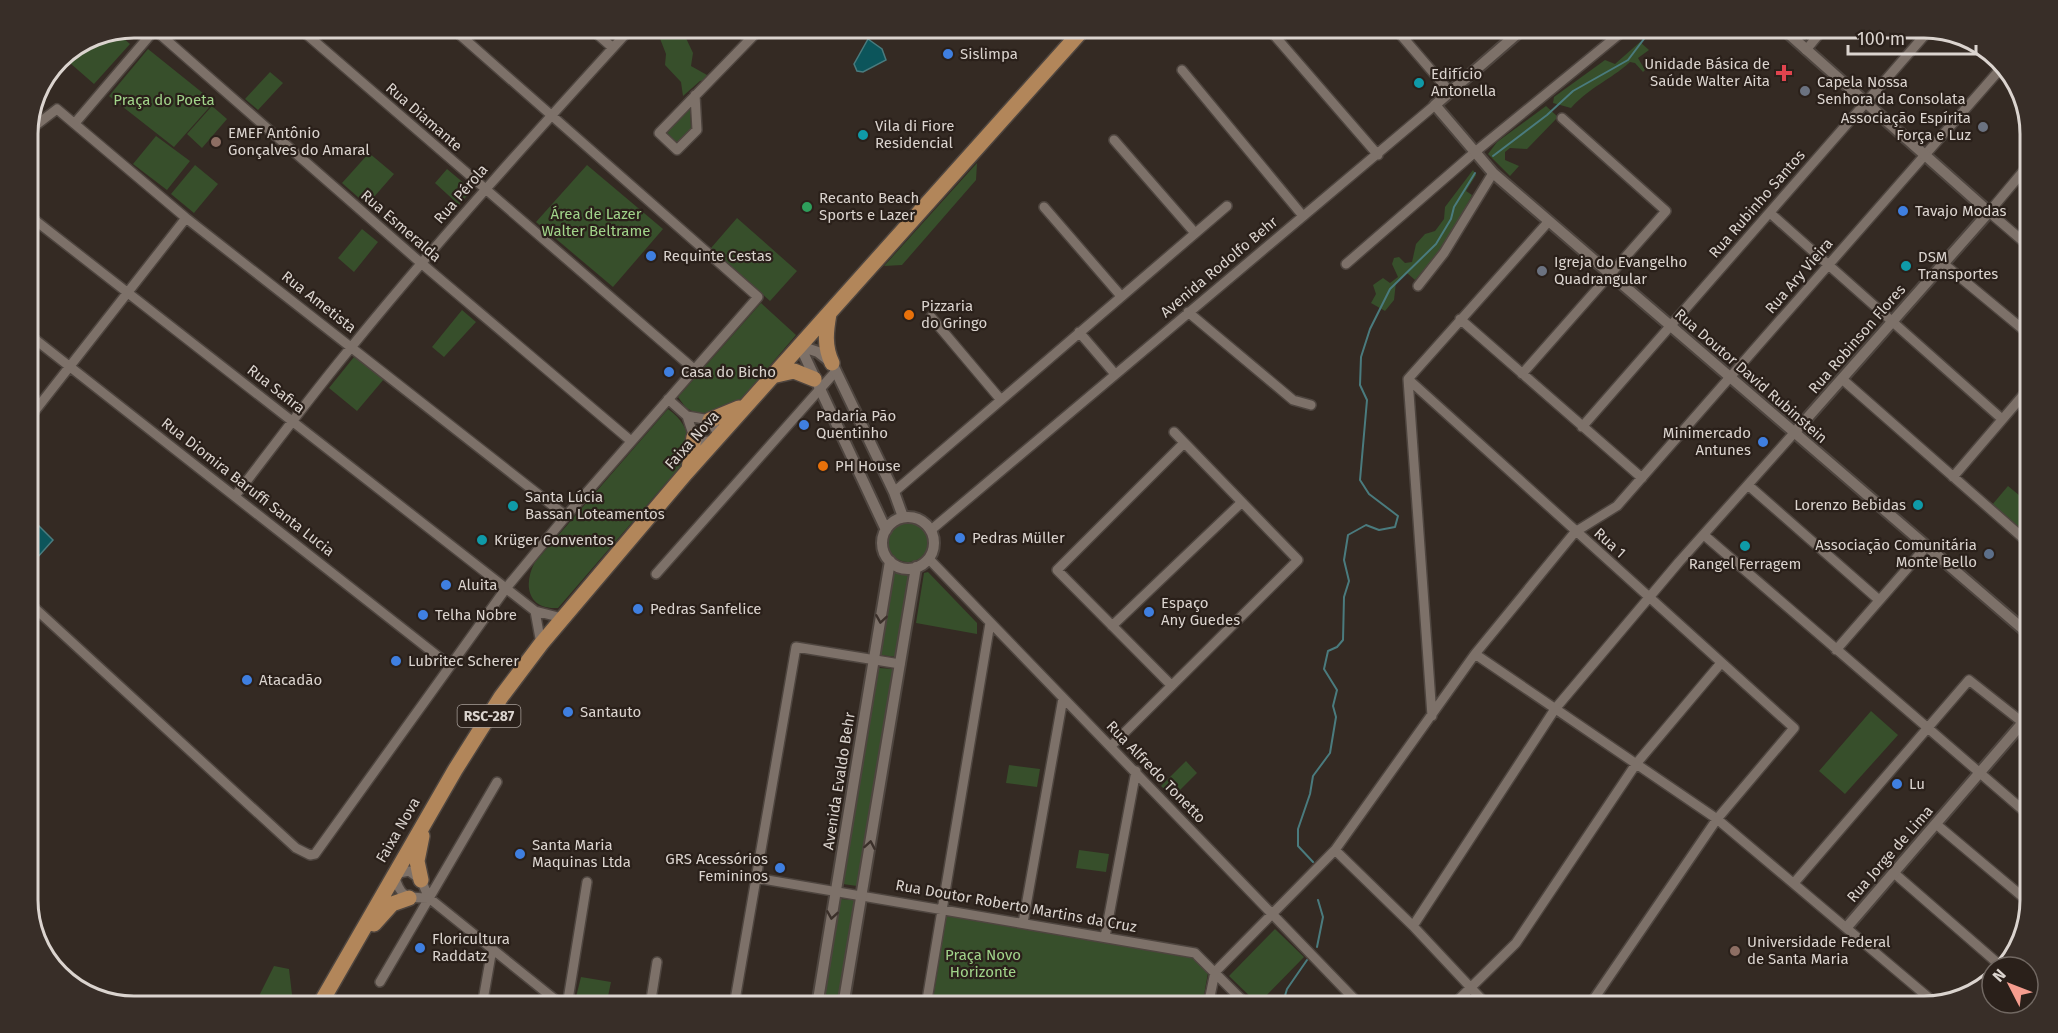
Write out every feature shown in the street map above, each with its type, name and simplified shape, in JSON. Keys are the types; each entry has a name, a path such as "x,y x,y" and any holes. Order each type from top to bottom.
{"highway":[{"name":"Faixa Nova","path":"325,996 424,821 501,697 541,644 689,469 1075,38"},
{"path":"829,314 826,333 827,353 834,367"},
{"path":"772,376 794,371 816,385"},
{"path":"710,420 749,402"},
{"path":"689,469 694,437"},
{"path":"421,880 417,861 424,821"},
{"path":"356,940 392,904 409,898"}],"street":[{"path":"75,123 147,38"},
{"name":"Rua Esmeralda","path":"167,38 421,263 631,441"},
{"name":"Rua Diamante","path":"311,38 695,370"},
{"path":"38,611 288,840 310,855 315,854 507,587 566,516 758,297 463,38"},
{"path":"602,38 613,48"},
{"name":"Rua Pérola","path":"235,496 351,346 421,263 622,38"},
{"path":"695,95 697,130 677,150 659,132 695,95 751,38"},
{"path":"1277,38 1378,155"},
{"path":"1403,38 1450,92"},
{"name":"Avenida Rodolfo Behr","path":"932,530 1188,312 1378,155 1510,38"},
{"path":"1346,264 1475,152 1615,38"},
{"path":"1792,38 2020,239"},
{"path":"1806,50 1816,38"},
{"name":"Rua Rubinho Santos","path":"1582,427 1921,38"},
{"path":"1182,70 1303,216"},
{"name":"Rua Ary Vieira","path":"1215,972 1335,850 1475,654 1575,532 1617,506 1998,72"},
{"name":"Rua Doutor David Rubinstein","path":"1435,105 1493,173 2020,627"},
{"name":"Rua Ametista","path":"39,123 57,109 186,218 566,516"},
{"path":"1522,374 1666,211 1562,118"},
{"path":"1114,140 1195,233"},
{"path":"1418,286 1444,253 1493,173"},
{"name":"Rua Robinson Flores","path":"1413,926 1555,709 1679,562 2020,175"},
{"path":"894,492 1227,206"},
{"path":"1044,207 1121,296"},
{"path":"1770,213 2002,419"},
{"path":"38,408 186,218"},
{"path":"1432,716 1407,378 1549,221"},
{"name":"Rua Safira","path":"38,223 535,611"},
{"path":"1944,264 2020,327"},
{"path":"1188,312 1293,400 1311,405"},
{"path":"931,317 1001,400"},
{"path":"1460,319 1642,478"},
{"path":"1079,332 1115,374"},
{"name":"Rua Diomira Baruffi Santa Lucia","path":"38,341 449,665"},
{"path":"800,346 818,352 834,367 894,492 903,517"},
{"path":"800,346 816,385 886,530"},
{"path":"656,574 816,385 834,367"},
{"name":"Rua 1","path":"1407,378 1794,728 1717,819"},
{"path":"1842,379 2020,536"},
{"path":"668,399 687,416 694,437 702,442 715,440 717,432 710,420 687,416"},
{"path":"1953,477 2020,399"},
{"path":"1111,746 1298,560 1174,432"},
{"path":"1170,685 1057,570 1184,443"},
{"path":"1748,485 1879,600"},
{"path":"1112,626 1242,502"},
{"path":"903,517 914,517 924,522 932,530 933,550 929,559 916,567 907,569 890,561 884,552 882,541 893,521 903,517"},
{"path":"1704,535 2020,809"},
{"path":"1836,650 1926,548"},
{"name":"Rua Alfredo Tonetto","path":"929,559 1351,996"},
{"name":"Avenida Evaldo Behr","path":"819,996 890,561"},
{"path":"845,996 916,567"},
{"path":"541,644 535,611 562,618"},
{"path":"928,996 990,623"},
{"path":"736,996 796,647 900,664"},
{"path":"1475,654 1717,819 1927,996"},
{"path":"1463,996 1516,943 1636,764 1722,663"},
{"path":"1794,883 1969,680 2020,720"},
{"path":"1023,922 1063,698"},
{"path":"1978,774 2020,733"},
{"path":"1105,937 1136,771"},
{"name":"Rua Jorge de Lima","path":"1847,927 1978,774"},
{"path":"380,982 497,782"},
{"path":"1596,996 1717,819"},
{"path":"1936,824 2020,895"},
{"path":"1335,850 1413,926 1479,996"},
{"path":"429,898 409,898 399,889 394,874 410,871 421,880 429,898 552,996"},
{"path":"1894,873 1988,955"},
{"name":"Rua Doutor Roberto Martins da Cruz","path":"756,878 1195,952 1238,996"},
{"path":"567,996 588,882"},
{"path":"484,996 492,949"},
{"path":"652,996 657,962"},
{"path":"1210,996 1215,972"}],"green space":[{"path":"123,38 130,44 94,84 69,62 85,50"},
{"path":"660,38 686,38 693,53 691,66 707,75 707,80 700,81 683,96 681,82 665,65 666,54"},
{"path":"1640,42 1649,50 1638,58 1645,70 1643,72 1635,63 1630,62 1586,94 1571,108 1553,103 1554,97 1605,60 1615,64"},
{"name":"Praça do Poeta","path":"148,49 214,102 174,147 109,96"},
{"path":"270,72 283,83 258,110 245,99"},
{"path":"212,106 227,119 202,148 187,134"},
{"path":"1546,106 1558,117 1527,149 1510,148 1505,152 1505,160 1519,166 1510,176 1488,154 1497,142"},
{"path":"690,109 691,129 676,144 665,133"},
{"path":"156,136 190,161 167,190 133,164"},
{"path":"369,153 394,174 367,205 342,183"},
{"path":"977,163 976,180 902,265 884,266"},
{"path":"195,165 218,184 194,213 171,194"},
{"name":"Área de Lazer Walter Beltrame","path":"587,165 663,229 613,287 536,222"},
{"path":"447,169 472,190 459,205 435,183"},
{"path":"1473,170 1476,175 1466,191 1472,195 1446,245 1415,280 1407,273 1396,282 1394,300 1385,311 1371,303 1376,294 1373,285 1383,278 1390,283 1398,277 1392,264 1394,258 1399,257 1405,263 1412,262 1416,244 1425,234 1435,231 1444,219 1445,207"},
{"path":"737,218 797,271 770,301 711,248"},
{"path":"362,229 378,242 354,272 338,258"},
{"path":"761,303 796,335 738,403 702,416 686,408 678,397"},
{"path":"462,310 476,322 444,357 432,347"},
{"path":"354,357 384,379 357,411 329,388"},
{"path":"668,409 681,422 687,436 686,451 679,468 558,608 540,605 530,594 529,587 531,570 535,562"},
{"path":"2008,486 2020,496 2020,528 1992,505"},
{"path":"908,522 916,523 922,528 927,534 927,550 922,556 916,561 908,562 900,561 894,556 889,550 888,542 889,534 894,528 900,523"},
{"path":"894,572 910,574 897,657 880,655"},
{"path":"928,572 977,623 977,634 916,623 924,573"},
{"path":"879,668 894,669 857,886 843,884"},
{"path":"1871,711 1898,735 1845,794 1819,771"},
{"path":"1186,761 1197,773 1173,797 1161,786"},
{"path":"1009,765 1040,769 1037,787 1006,783"},
{"path":"1079,850 1109,854 1106,872 1076,868"},
{"path":"840,899 855,900 839,996 825,996"},
{"name":"Praça Novo Horizonte","path":"946,915 1193,957 1208,973 1204,996 934,996"},
{"path":"1275,929 1304,957 1266,996 1250,996 1229,976"},
{"path":"274,966 289,969 292,996 259,996"},
{"path":"581,977 611,982 608,996 576,996"}],"water":[{"path":"868,39 882,49 886,60 863,72 857,71 854,64"},
{"path":"38,525 53,540 38,557"}],"waterway":[{"path":"1493,156 1547,115 1573,91 1628,60 1645,38"},
{"path":"1313,862 1298,846 1298,829 1310,794 1313,776 1330,753 1336,717 1333,706 1337,690 1324,669 1328,651 1337,647 1343,640 1344,597 1349,581 1344,560 1348,535 1366,525 1379,530 1395,527 1398,516 1369,494 1360,480 1367,400 1360,385 1361,357 1370,329 1390,289 1436,244 1451,219 1454,207 1475,173"},
{"path":"1317,947 1323,917 1318,900"},
{"path":"1285,996 1287,989 1307,960"}],"place":[{"name":"Sislimpa","path":"948,54"},
{"name":"Unidade Básica de Saúde Walter Aita","path":"1784,73"},
{"name":"Edifício Antonella","path":"1419,83"},
{"name":"Capela Nossa Senhora da Consolata","path":"1805,91"},
{"name":"Associação Espírita Força e Luz","path":"1983,127"},
{"name":"Vila di Fiore Residencial","path":"863,135"},
{"name":"EMEF Antônio Gonçalves do Amaral","path":"216,142"},
{"name":"Recanto Beach Sports e Lazer","path":"807,207"},
{"name":"Tavajo Modas","path":"1903,211"},
{"name":"Requinte Cestas","path":"651,256"},
{"name":"DSM Transportes","path":"1906,266"},
{"name":"Igreja do Evangelho Quadrangular","path":"1542,271"},
{"name":"Pizzaria do Gringo","path":"909,315"},
{"name":"Casa do Bicho","path":"669,372"},
{"name":"Padaria Pão Quentinho","path":"804,425"},
{"name":"Minimercado Antunes","path":"1763,442"},
{"name":"PH House","path":"823,466"},
{"name":"Lorenzo Bebidas","path":"1918,505"},
{"name":"Santa Lúcia Bassan Loteamentos","path":"513,506"},
{"name":"Pedras Müller","path":"960,538"},
{"name":"Krüger Conventos","path":"482,540"},
{"name":"Rangel Ferragem","path":"1745,546"},
{"name":"Associação Comunitária Monte Bello","path":"1989,554"},
{"name":"Aluita","path":"446,585"},
{"name":"Pedras Sanfelice","path":"638,609"},
{"name":"Espaço Any Guedes","path":"1149,612"},
{"name":"Telha Nobre","path":"423,615"},
{"name":"Lubritec Scherer","path":"396,661"},
{"name":"Atacadão","path":"247,680"},
{"name":"Santauto","path":"568,712"},
{"name":"Lu","path":"1897,784"},
{"name":"Santa Maria Maquinas Ltda","path":"520,854"},
{"name":"GRS Acessórios Femininos","path":"780,868"},
{"name":"Floricultura Raddatz","path":"420,948"},
{"name":"Universidade Federal de Santa Maria","path":"1735,951"}]}
